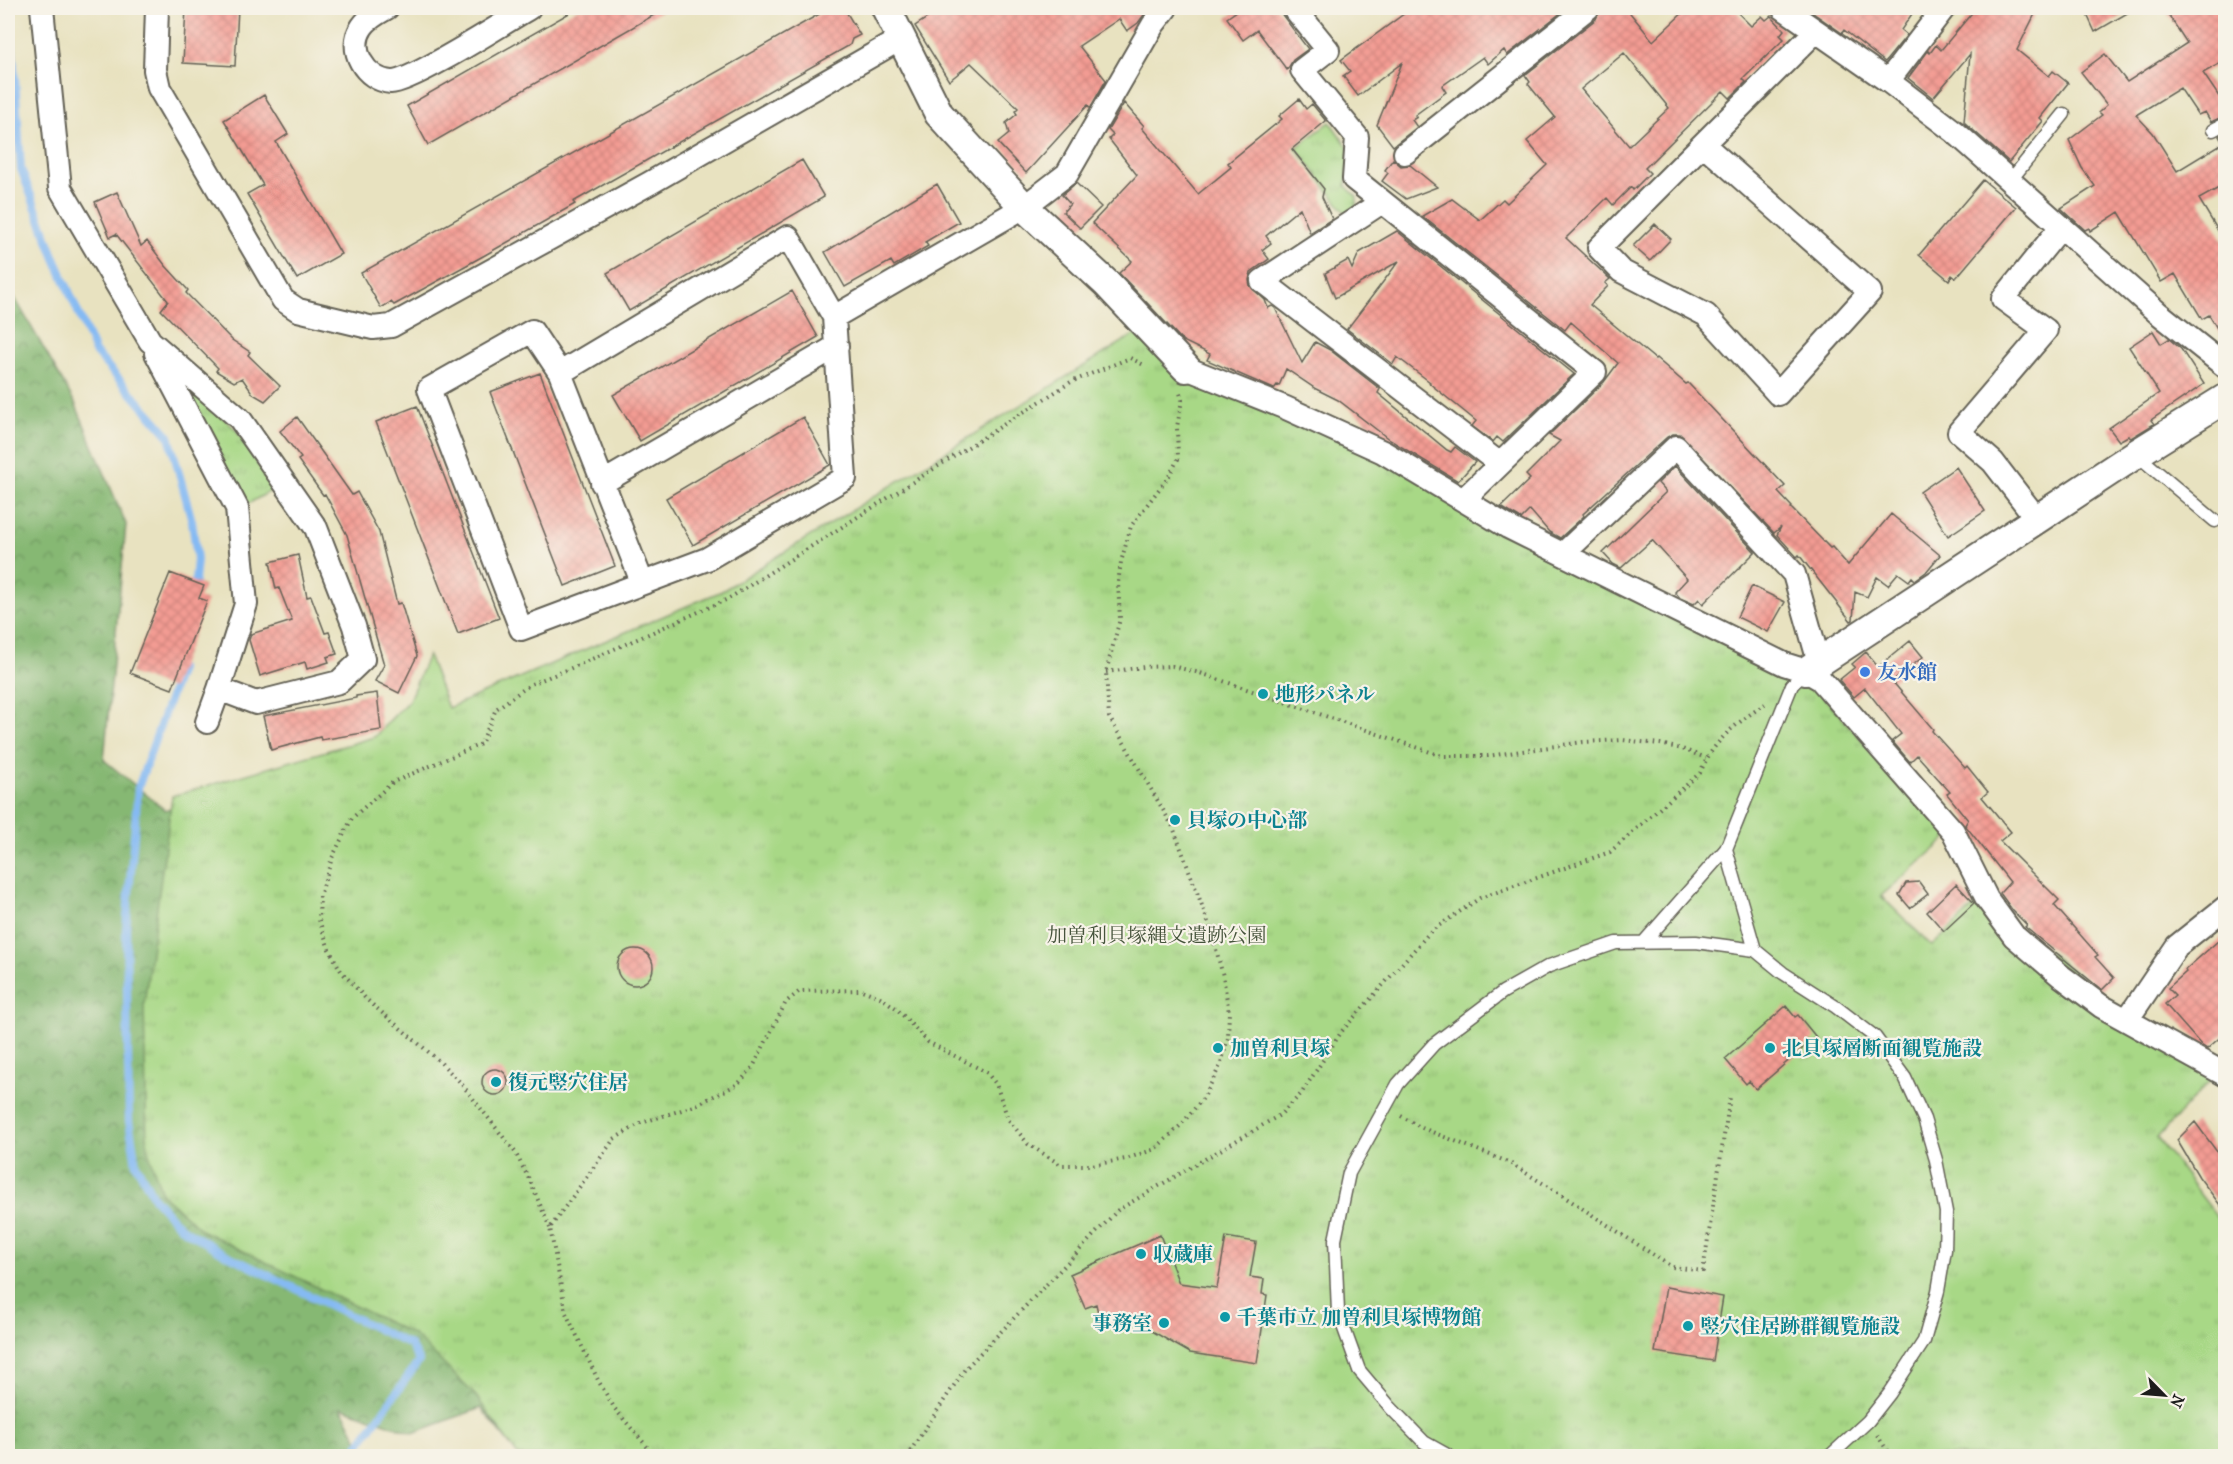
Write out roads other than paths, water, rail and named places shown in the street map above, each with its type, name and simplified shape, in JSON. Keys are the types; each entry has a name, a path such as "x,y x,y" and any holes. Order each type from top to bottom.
{"street":[{"path":"42,8 60,188 150,341 237,508 246,604 207,722"},
{"path":"157,8 155,70 159,88 283,300 298,310 373,328 391,326 650,183 902,38"},
{"path":"387,8 375,15 362,28 356,43 360,63 373,75 392,82 415,75 529,8"},
{"path":"886,8 939,114 1024,207 1106,283 1183,377 1286,408 1383,452 1508,527 1785,664 1820,679 1953,831 1987,899 2014,936 2101,1006 2226,1075"},
{"path":"834,317 1024,207 1067,174 1153,25 1166,8"},
{"path":"1294,8 1328,50 1302,70 1357,137 1354,179 1595,372 1463,500"},
{"path":"1405,153 1588,8"},
{"path":"1783,8 1888,81 1955,132 2157,312 2226,366"},
{"path":"1888,81 1944,8"},
{"path":"1703,144 1870,292 1778,394 1706,315 1621,270 1599,248 1703,144 1816,31"},
{"path":"1382,202 1262,280 1500,464"},
{"path":"2037,519 1994,462 1959,432 2046,330 2003,299 2061,227"},
{"path":"560,373 788,237 834,317 845,478 707,559 521,629 429,389 532,331 560,373 642,582"},
{"path":"150,341 240,419 316,528 354,626 363,659 339,682 256,703 219,689"},
{"path":"602,483 837,346"},
{"path":"1806,673 2136,454 2226,398"},
{"path":"1563,554 1676,447 1794,574 1806,673"},
{"path":"2127,1020 2177,946 2226,907"}],"lane":[{"path":"2010,181 2064,114"},
{"path":"2213,130 2226,123"},
{"path":"2136,454 2215,521"},
{"path":"1644,942 1726,849 1806,673"},
{"path":"1726,849 1755,950"},
{"path":"1449,1456 1424,1442 1359,1370 1338,1312 1335,1240 1349,1173 1398,1084 1434,1044 1503,992 1549,966 1616,943 1644,942 1696,942 1755,950 1783,973 1836,1007 1875,1037 1905,1078 1924,1119 1936,1161 1946,1212 1945,1250 1938,1291 1924,1341 1890,1394 1868,1421 1830,1456"}],"waterway":[{"path":"8,8 21,169 54,256 95,352 169,436 192,521 197,559 194,592"},
{"path":"180,669 138,788 126,929 129,1121 136,1164 154,1198 180,1227 223,1253 410,1345 419,1361 358,1446 365,1456"}],"place":[{"name":"友水館","path":"1865,672"},
{"name":"地形パネル","path":"1263,694"},
{"name":"貝塚の中心部","path":"1175,820"},
{"name":"加曽利貝塚","path":"1218,1048"},
{"name":"北貝塚層断面観覧施設","path":"1770,1048"},
{"name":"復元竪穴住居","path":"496,1082"},
{"name":"収蔵庫","path":"1141,1254"},
{"name":"千葉市立 加曽利貝塚博物館","path":"1225,1317"},
{"name":"事務室","path":"1164,1323"},
{"name":"竪穴住居跡群観覧施設","path":"1688,1326"}],"park label":[{"name":"加曽利貝塚縄文遺跡公園","path":"1157,935"}]}
